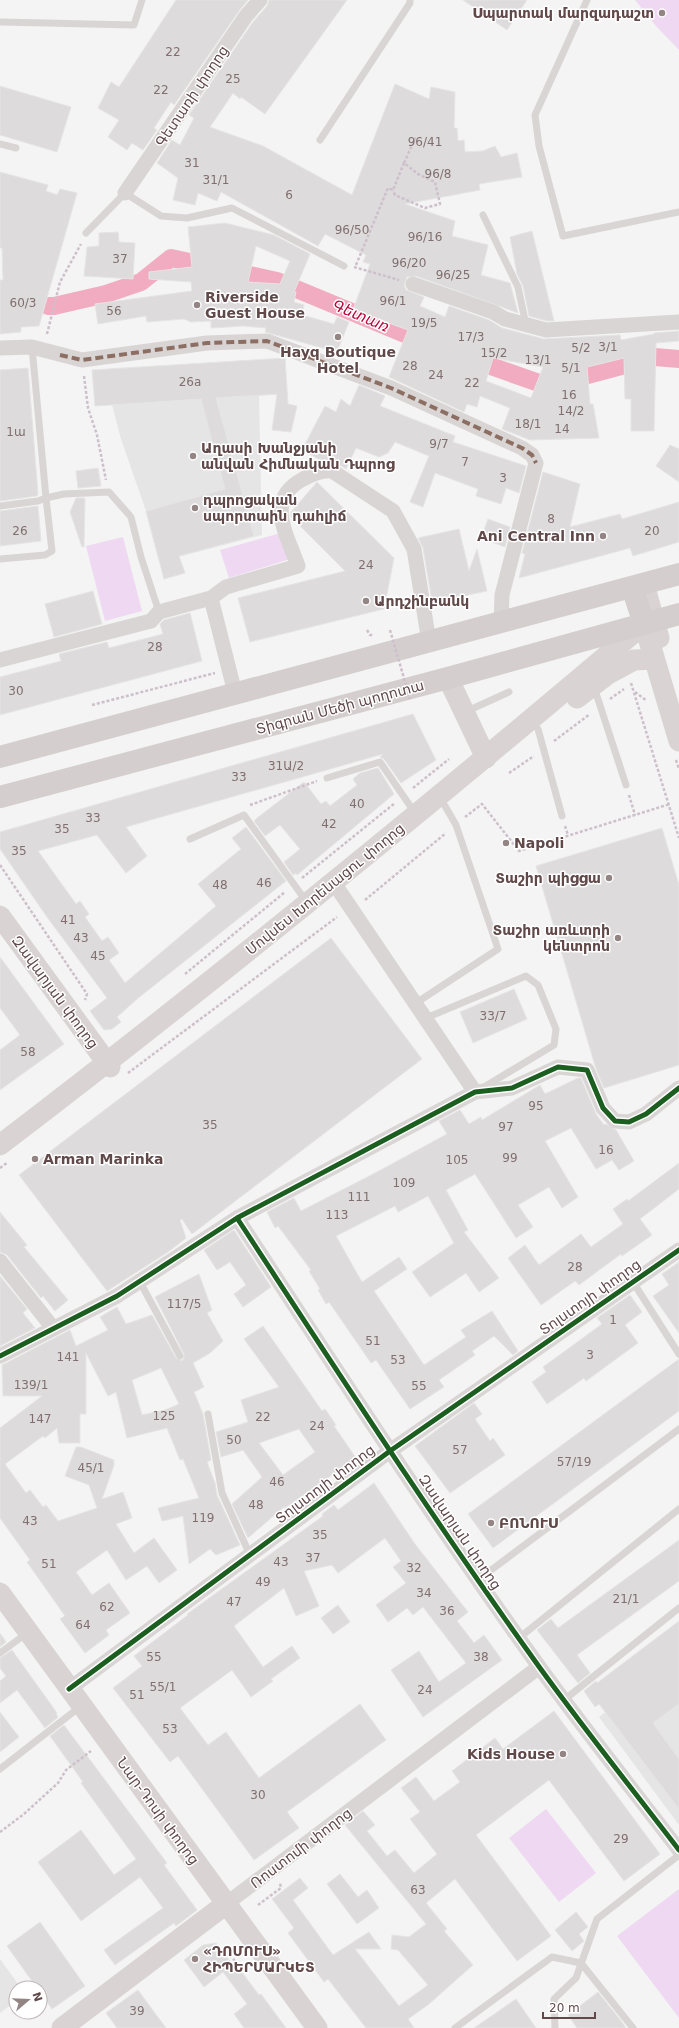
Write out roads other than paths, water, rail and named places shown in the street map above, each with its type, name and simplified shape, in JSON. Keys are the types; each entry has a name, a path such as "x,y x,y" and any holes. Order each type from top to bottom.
{"main road":[{"path":"0,757 679,574"},
{"path":"638,585 649,622 679,705"},
{"name":"Տիգրան Մեծի պողոտա","path":"0,797 448,678 679,614"},
{"path":"649,622 654,659 679,742"},
{"name":"Մովսես Խորենացու փողոց","path":"4,1152 113,1069 336,886 416,815 649,622"},
{"name":"Մովսես Խորենացու փողոց","path":"113,1069 308,903 336,886 444,806 594,685 634,660 654,659"},
{"path":"448,678 463,713 486,758"},
{"name":"Զավարյան փողոց","path":"0,916 113,1069"},
{"name":"Նար-Դոսի փողոց","path":"0,1593 317,2028"},
{"name":"Ռոստոմի փողոց","path":"62,2028 226,1904"}],"street":[{"name":"Գետառի փողոց","path":"125,193 246,16 260,0"},
{"path":"413,284 493,312 506,319 546,330 679,322"},
{"path":"0,348 32,347 82,360 207,343 267,341 391,388 522,448 532,455 536,463 502,595 501,623"},
{"path":"0,660 151,621 159,612 211,598 226,587 298,566 280,514 282,500 294,484 313,474 325,470 332,471 393,512 414,549 429,642"},
{"path":"211,598 235,693"},
{"path":"336,886 354,910 475,1092"},
{"path":"0,1356 117,1296 237,1218 475,1092 512,1088 558,1067 587,1070 603,1108 615,1121 629,1122 646,1114 679,1088"},
{"name":"Զավարյան փողոց","path":"237,1218 390,1451 478,1580 539,1667 679,1850"},
{"name":"Տոլստոյի փողոց","path":"69,1689 390,1451 679,1250"},
{"path":"0,1261 53,1328"},
{"name":"Ռոստոմի փողոց","path":"226,1904 539,1667"}],"lane":[{"path":"0,22 134,25 142,0"},
{"path":"320,140 410,3 410,0"},
{"path":"587,0 535,115 539,146 563,236 679,212"},
{"path":"0,144 16,148"},
{"path":"86,233 125,193 161,216 187,218 232,208 344,266"},
{"path":"483,215 518,287 526,325"},
{"path":"0,559 45,555 52,551 32,347"},
{"path":"0,506 38,501 64,494 110,492 132,517 141,557 159,612"},
{"path":"594,685 602,706 626,785"},
{"path":"463,713 509,692"},
{"path":"538,729 562,816"},
{"path":"327,778 380,762 404,795 416,815"},
{"path":"416,1003 498,949 456,825 444,806"},
{"path":"190,839 244,815 308,903"},
{"path":"426,1018 526,976 538,985 556,1029 554,1045 475,1092"},
{"path":"140,1282 180,1356"},
{"path":"633,1282 679,1354"},
{"path":"208,1414 222,1493 250,1554"},
{"path":"478,1580 679,1429"},
{"path":"519,1638 679,1509"},
{"path":"564,1700 679,1608"},
{"path":"0,1653 28,1632"},
{"path":"0,1770 81,1706"},
{"path":"555,2028 554,1999 576,1978 597,1919 679,1855"},
{"path":"455,2028 552,1957 581,1963 632,2028"}],"waterway":[{"name":"Գետառ","path":"48,306 54,306 106,294 141,282 171,258 277,281 429,344"},
{"name":"Գետառ","path":"468,358 539,383 580,377 655,357 679,359"}],"place":[{"name":"Սպարտակ մարզադաշտ","path":"662,13"},
{"name":"Riverside Guest House","path":"197,305"},
{"name":"Hayq Boutique Hotel","path":"338,337"},
{"name":"Աղասի Խանջյանի անվան Հիմնական Դպրոց","path":"193,456"},
{"name":"դպրոցական սպորտաին դահլիճ","path":"195,508"},
{"name":"Ani Central Inn","path":"603,536"},
{"name":"Արդշինբանկ","path":"366,601"},
{"name":"Napoli","path":"506,843"},
{"name":"Տաշիր պիցցա","path":"609,878"},
{"name":"Տաշիր առևտրի կենտրոն","path":"618,938"},
{"name":"Arman Marinka","path":"35,1159"},
{"name":"ԲՈՆՈՒՍ","path":"491,1523"},
{"name":"Kids House","path":"563,1754"},
{"name":"«ԴՈՄՈՒՍ» ՀԻՊԵՐՄԱՐԿԵՏ","path":"195,1959"}]}
